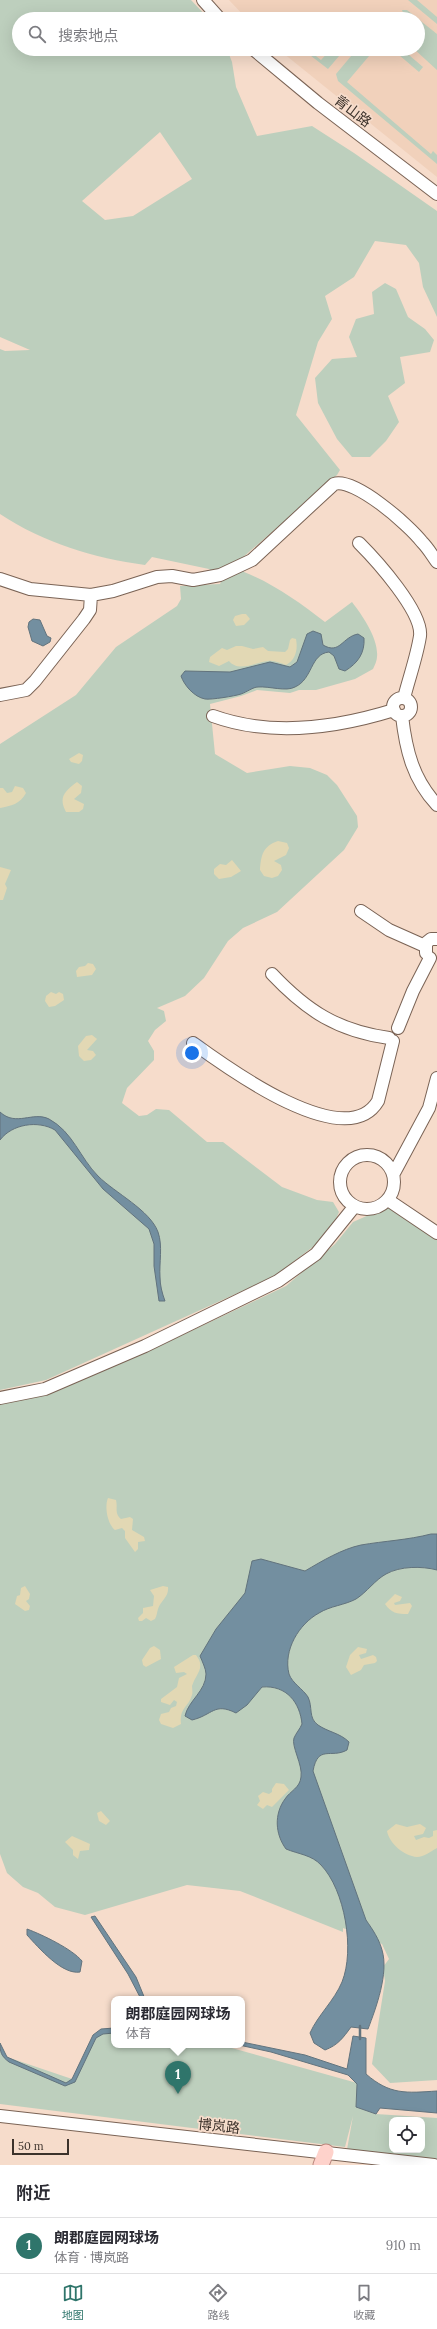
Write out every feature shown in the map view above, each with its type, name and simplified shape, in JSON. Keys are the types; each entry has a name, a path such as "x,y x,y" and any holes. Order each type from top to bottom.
{"street":[{"path":"203,0 214,12"},
{"name":"青山路","path":"261,56 318,103 437,194"},
{"path":"0,579 30,589 91,595 113,592 157,577 172,576 193,580 234,570 252,560 334,484 340,482 355,487 388,510 422,541 437,562"},
{"path":"213,716 243,725 293,727 331,725 410,712 412,706 409,701 404,698 420,636 419,625 406,601 387,574 359,543"},
{"path":"0,695 26,690 84,619 90,610 91,595"},
{"path":"398,713 411,767 418,781 437,805"},
{"path":"361,910 389,930 425,946"},
{"path":"272,974 296,1000 317,1014 340,1025 397,1042 401,1039 402,1032 398,1028 413,991 434,958 426,953 425,946 428,941 437,939"},
{"path":"193,1043 230,1069 270,1094 296,1106 336,1117 352,1117 365,1114 374,1109 378,1101 391,1040"},
{"path":"392,1175 383,1161 375,1157 362,1156 350,1161 344,1167 340,1185 342,1194 354,1207 372,1209 388,1200 392,1192 392,1175 429,1108 437,1078"},
{"path":"388,1200 437,1233"},
{"path":"0,1398 45,1389 145,1346 278,1282 316,1254 354,1207"},
{"name":"博岚路","path":"0,2116 323,2159 434,2165"}],"shaded area":[{"path":"229,0 437,0 437,177 287,56 425,56 425,12 240,12"}],"green space":[{"path":"0,0 191,0 202,12 12,12 12,56 230,56 236,87 257,136 312,126 354,153 437,211 437,317 423,287 419,263 406,245 375,241 354,277 325,296 332,319 318,342 296,415 340,470 337,475 241,559 244,572 266,582 286,594 325,622 352,602 373,635 377,650 377,657 374,667 355,679 316,690 299,690 290,693 257,690 210,704 215,754 247,773 290,766 310,768 327,775 337,785 357,816 358,827 344,850 277,912 243,928 228,941 204,978 185,996 157,1008 164,1011 166,1021 155,1030 148,1041 154,1051 154,1060 127,1088 122,1103 139,1116 147,1115 156,1109 169,1110 207,1142 223,1142 282,1187 317,1200 333,1202 339,1212 335,1221 314,1246 275,1276 46,1380 0,1390 0,744 76,695 116,647 177,606 181,599 180,586 220,584 222,580 209,569 152,557 145,565 107,558 70,548 34,533 0,514 0,349 5,351 30,350 0,337","holes":["160,132 192,179 133,216 105,220 82,201"]},
{"path":"408,0 417,0 437,17 437,24 425,14 425,12 422,12"},
{"path":"402,10 407,10 410,12 403,12"},
{"path":"425,24 437,34 437,70 422,56 425,56"},
{"path":"311,56 316,56 321,60 325,56 339,56 328,69"},
{"path":"351,56 369,56 347,82 431,154 433,151 437,155 437,164 338,81 336,74"},
{"path":"400,56 410,56 423,67 419,72"},
{"path":"385,283 396,289 408,317 425,329 434,340 430,352 400,357 405,383 388,396 399,422 386,441 370,457 352,457 337,439 318,403 315,378 332,359 357,357 349,337 356,319 374,314 372,292"},
{"path":"387,1207 437,1240 437,2080 390,2083 372,2064 385,1981 383,1967 389,1959 382,1944 343,1928 343,1932 240,1891 187,1885 85,1915 55,1907 38,1893 23,1887 7,1873 0,1854 0,1403 56,1391 172,1340 286,1286 335,1244 353,1222"},
{"path":"101,2029 111,2029 111,2048 232,2048 357,2083 356,2107 376,2114 422,2117 389,2117 389,2153 425,2153 425,2117 437,2118 437,2165 346,2155 353,2116 345,2147 0,2104 0,2044 7,2057 72,2079"}],"sand":[{"path":"246,614 250,619 244,625 236,626 233,620 235,616"},
{"path":"292,638 296,639 296,654 286,665 270,661 243,667 229,661 219,666 209,662 210,657 222,648 227,650 236,646 253,649 263,647 268,651 285,652 288,649"},
{"path":"79,753 83,755 82,761 79,764 71,762 69,759"},
{"path":"77,782 82,786 81,793 74,799 84,804 83,809 79,812 66,812 63,802 64,795 69,788"},
{"path":"15,786 23,788 26,793 24,797 15,804 0,808 0,788 3,788 7,793 12,792"},
{"path":"278,841 287,843 289,848 286,855 274,861 281,865 282,870 278,876 272,878 264,876 260,870 262,856 266,848"},
{"path":"232,860 241,871 231,877 219,879 214,874 214,869 220,864 226,865"},
{"path":"0,867 11,870 5,884 7,888 3,900 0,900"},
{"path":"88,963 93,964 96,969 92,975 77,977 76,971 79,967 85,966"},
{"path":"51,992 56,994 59,992 63,994 64,1000 55,1006 49,1007 45,1001 46,996"},
{"path":"92,1035 97,1039 87,1050 93,1051 96,1055 91,1060 84,1061 79,1056 78,1046 86,1036"},
{"path":"108,1498 116,1500 119,1517 121,1519 130,1517 133,1519 132,1530 144,1537 145,1541 138,1542 138,1549 135,1552 125,1538 125,1531 122,1528 115,1530 110,1524 106,1506"},
{"path":"25,1586 30,1594 29,1599 26,1601 30,1606 29,1610 25,1611 15,1604 17,1596 20,1595 21,1588"},
{"path":"163,1586 168,1587 168,1590 159,1606 155,1619 151,1621 146,1618 139,1621 138,1618 143,1613 143,1608 153,1606 154,1596 150,1590"},
{"path":"395,1594 402,1597 400,1601 394,1603 395,1605 410,1603 412,1606 408,1614 395,1612 385,1604"},
{"path":"154,1646 160,1650 161,1659 146,1667 143,1665 142,1660 150,1648"},
{"path":"358,1647 367,1649 366,1653 359,1655 361,1659 373,1655 376,1657 377,1661 375,1663 364,1665 361,1670 351,1675 346,1667 350,1655"},
{"path":"193,1655 196,1655 199,1660 200,1667 192,1686 192,1694 181,1715 181,1724 173,1728 161,1724 159,1720 161,1714 169,1712 171,1708 176,1706 177,1702 174,1700 170,1705 161,1702 161,1699 177,1687 179,1678 187,1674 184,1672 176,1673 174,1667"},
{"path":"276,1783 284,1784 289,1790 272,1807 267,1805 263,1809 257,1805 260,1801 258,1796 263,1792 269,1794 272,1792 272,1789"},
{"path":"101,1811 110,1821 106,1825 99,1821 97,1813"},
{"path":"396,1824 407,1827 420,1824 426,1828 423,1834 414,1836 416,1840 424,1837 429,1838 433,1836 433,1831 437,1830 437,1848 420,1857 407,1854 398,1848 388,1836 387,1831"},
{"path":"72,1836 90,1844 89,1850 80,1851 78,1859 73,1855 73,1850 65,1842"}],"water":[{"path":"33,619 40,620 47,636 51,638 50,642 43,646 32,641 28,627 29,622"},
{"path":"313,631 321,634 323,645 329,648 337,647 348,638 358,634 364,638 360,657 354,665 345,671 339,669 334,656 329,652 318,657 305,678 295,687 282,689 256,687 241,694 229,697 208,699 201,698 187,687 181,676 185,671 230,672 270,662 290,667 297,662 307,634"},
{"path":"0,1112 6,1116 18,1119 43,1117 57,1124 70,1138 98,1176 148,1216 154,1224 159,1237 161,1249 160,1280 165,1301 159,1301 154,1266 154,1244 149,1229 103,1189 55,1130 41,1125 26,1125 11,1130 0,1140"},
{"path":"437,1534 437,1570 425,1568 404,1568 386,1574 378,1579 356,1599 323,1611 312,1618 299,1631 294,1639 288,1656 290,1677 308,1697 312,1716 315,1722 349,1742 347,1750 322,1755 318,1758 313,1771 366,1920 379,1942 384,1959 381,1990 368,2029 351,2027 340,2041 325,2050 314,2043 310,2033 313,2026 339,1989 346,1969 348,1954 347,1938 342,1905 336,1889 321,1865 305,1855 286,1849 282,1843 277,1824 281,1805 287,1796 299,1784 301,1777 300,1767 294,1746 294,1738 302,1724 301,1716 291,1697 285,1692 271,1687 262,1687 247,1705 236,1713 229,1710 218,1709 192,1720 185,1716 205,1680 206,1672 200,1656 216,1629 245,1593 252,1561 261,1559 305,1571 347,1549 361,1545 414,1538"},
{"path":"95,1916 136,1977 144,1996 139,1996 128,1974 91,1917"},
{"path":"27,1929 57,1943 77,1956 82,1961 80,1972 73,1972 51,1960 27,1935"},
{"path":"111,2028 111,2033 103,2034 96,2038 75,2082 65,2086 9,2062 4,2058 1,2051 0,2043 7,2057 66,2083 72,2079 93,2035 101,2029"},
{"path":"353,2036 366,2038 366,2074 383,2086 399,2091 437,2091 437,2113 380,2108 376,2114 356,2107 357,2084 348,2075 271,2052 245,2046 245,2043 305,2055 347,2069"}],"waterway":[{"path":"360,2026 360,2039"}],"place":[{"name":"朗郡庭园网球场","path":"178,2094"}]}
